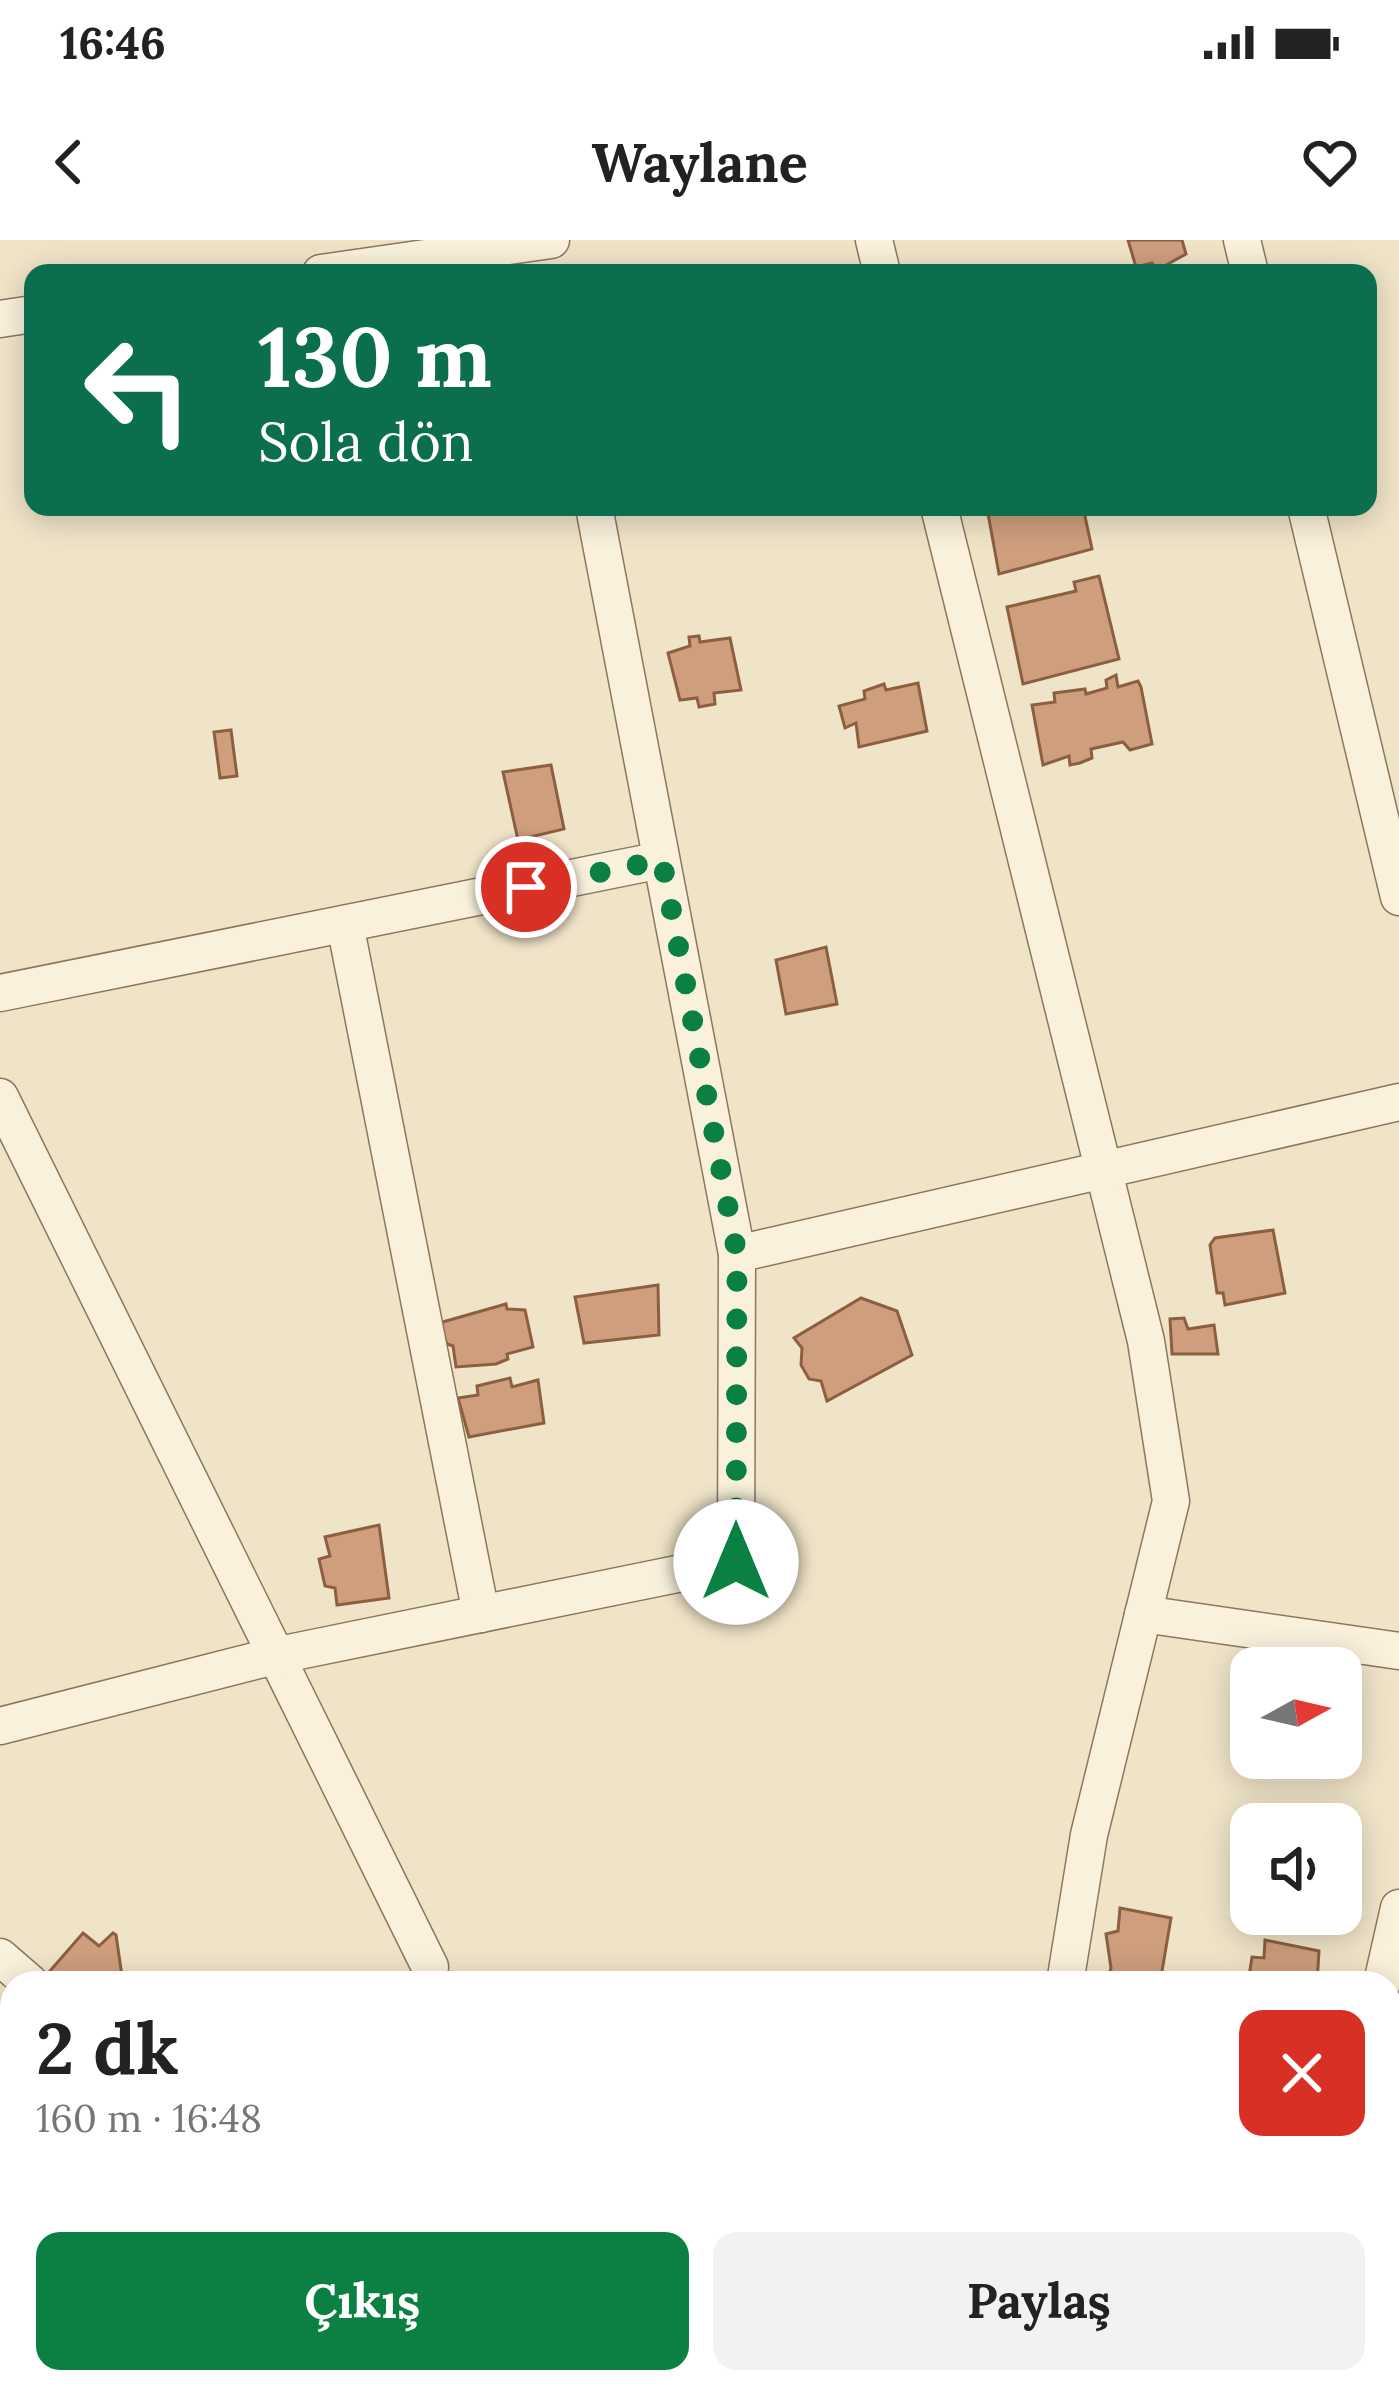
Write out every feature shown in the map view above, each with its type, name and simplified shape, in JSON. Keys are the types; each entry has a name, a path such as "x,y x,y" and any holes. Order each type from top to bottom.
{"street":[{"path":"385,264 547,241"},
{"path":"0,1726 274,1656 736,1562 737,1254 596,516"},
{"path":"941,516 1146,1341 1171,1501 1089,1835 1067,1971"},
{"path":"1308,516 1399,897"},
{"path":"0,993 662,860"},
{"path":"345,924 481,1614"},
{"path":"0,1097 430,1967"},
{"path":"737,1254 1399,1102"},
{"path":"1143,1614 1399,1652"},
{"path":"1385,1971 1399,1908"}],"building":[{"path":"1128,240 1182,240 1186,254 1168,264 1135,264"},
{"path":"988,516 1085,516 1092,549 999,574"},
{"path":"1099,576 1119,659 1023,684 1007,607 1076,591 1074,582"},
{"path":"699,636 700,642 730,638 741,690 714,693 715,704 699,707 697,698 680,700 668,653 690,646 689,637"},
{"path":"1116,675 1118,687 1138,681 1152,744 1130,750 1123,742 1091,749 1092,758 1080,763 1070,765 1069,756 1043,765 1032,705 1055,702 1054,693 1085,689 1086,694 1107,688 1106,680"},
{"path":"918,683 927,731 859,747 856,723 845,728 839,706 865,699 864,691 884,684 886,690"},
{"path":"231,730 237,776 220,778 214,732"},
{"path":"551,765 564,829 518,840 503,772"},
{"path":"826,947 837,1004 786,1014 776,960"},
{"path":"1273,1230 1285,1293 1225,1305 1223,1293 1217,1293 1210,1245 1215,1238"},
{"path":"658,1285 659,1335 584,1343 575,1297"},
{"path":"861,1298 897,1311 912,1355 827,1401 821,1381 809,1379 801,1365 802,1348 794,1338"},
{"path":"506,1304 507,1309 525,1310 533,1347 507,1354 508,1359 496,1364 456,1367 453,1346 447,1344 439,1323"},
{"path":"1184,1318 1188,1329 1214,1325 1218,1354 1172,1354 1170,1319"},
{"path":"510,1378 512,1387 538,1380 544,1423 469,1437 458,1398 478,1395 477,1386"},
{"path":"379,1525 389,1598 337,1605 335,1588 325,1586 319,1559 330,1556 325,1537"},
{"path":"1120,1908 1171,1918 1162,1971 1110,1971 1106,1934 1118,1931"},
{"path":"83,1933 99,1946 116,1935 121,1971 50,1971"},
{"path":"1265,1940 1319,1951 1318,1971 1250,1971 1252,1957 1264,1958"}],"route":[{"path":"526,887 662,860 737,1254 736,1562"}]}
